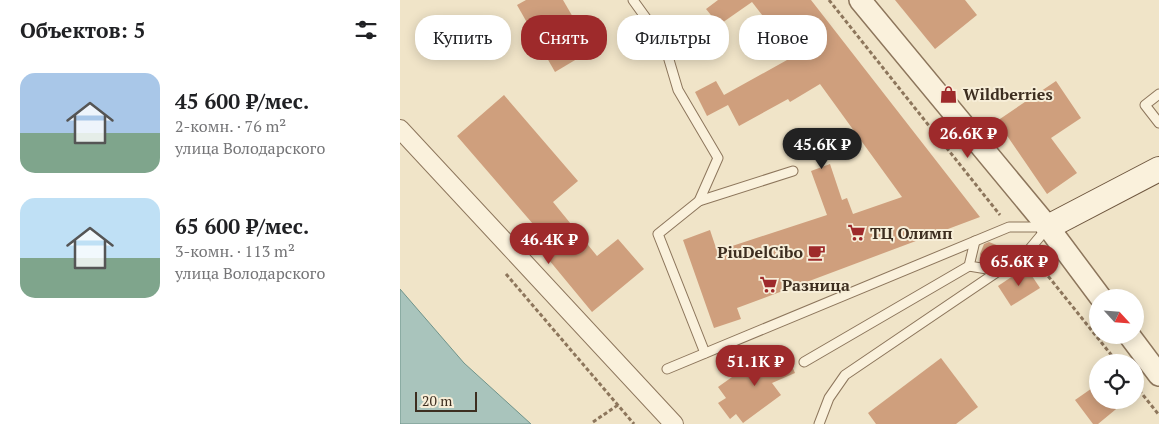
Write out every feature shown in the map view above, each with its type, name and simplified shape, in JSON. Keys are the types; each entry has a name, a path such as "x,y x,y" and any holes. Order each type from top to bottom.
{"main road":[{"path":"1048,227 1159,169"}],"street":[{"path":"860,0 1048,227 1094,289"},
{"path":"400,129 674,424"},
{"path":"1136,344 1159,375"}],"lane":[{"path":"633,0 664,43 678,90 718,158 699,202"},
{"path":"1159,94 1145,105 1159,123"},
{"path":"705,353 658,234 699,202 793,171"},
{"path":"667,369 1009,227 1048,227"},
{"path":"818,424 829,398 845,375 1028,251 1048,227"},
{"path":"969,266 975,241"},
{"path":"804,362 969,266 999,271"}],"path":[{"path":"829,0 1009,227"},
{"path":"1028,251 1111,354"},
{"path":"502,270 634,424"},
{"path":"1144,396 1159,415"},
{"path":"593,422 618,405"}],"water":[{"path":"400,289 464,363 531,424 400,424"}],"building":[{"path":"526,0 563,0 572,15 523,15 517,5"},
{"path":"718,0 811,0 823,15 762,15 752,2 729,18 729,15 711,15 706,9"},
{"path":"895,0 965,0 977,15 935,49"},
{"path":"827,21 980,217 737,308 741,319 714,328 683,240 710,230 717,251 827,215 811,171 830,164 842,200 847,198 853,214 902,197 820,84 790,102 788,99 739,126 728,105 707,116 695,92 716,81 724,95 787,60 827,60"},
{"path":"548,60 575,60 555,72"},
{"path":"1056,81 1081,118 1051,138 1077,173 1047,194 997,121"},
{"path":"504,95 578,181 553,202 597,256 618,239 644,269 592,312 525,231 533,224 457,136"},
{"path":"989,242 999,246 1005,259 997,264 983,262 980,254 984,244"},
{"path":"1026,267 1040,288 1011,306 998,286"},
{"path":"785,350 795,373 772,383 781,395 743,423 736,414 730,419 718,403 726,398 718,387 756,360 758,363"},
{"path":"941,358 978,407 956,424 876,424 868,413"},
{"path":"1089,390 1089,409 1116,409 1098,424 1093,424 1075,400"}],"place":[{"name":"Wildberries","path":"949,94"},
{"name":"ТЦ Олимп","path":"856,233"},
{"name":"PiuDelCibo","path":"817,252"},
{"name":"Разница","path":"768,285"}]}
